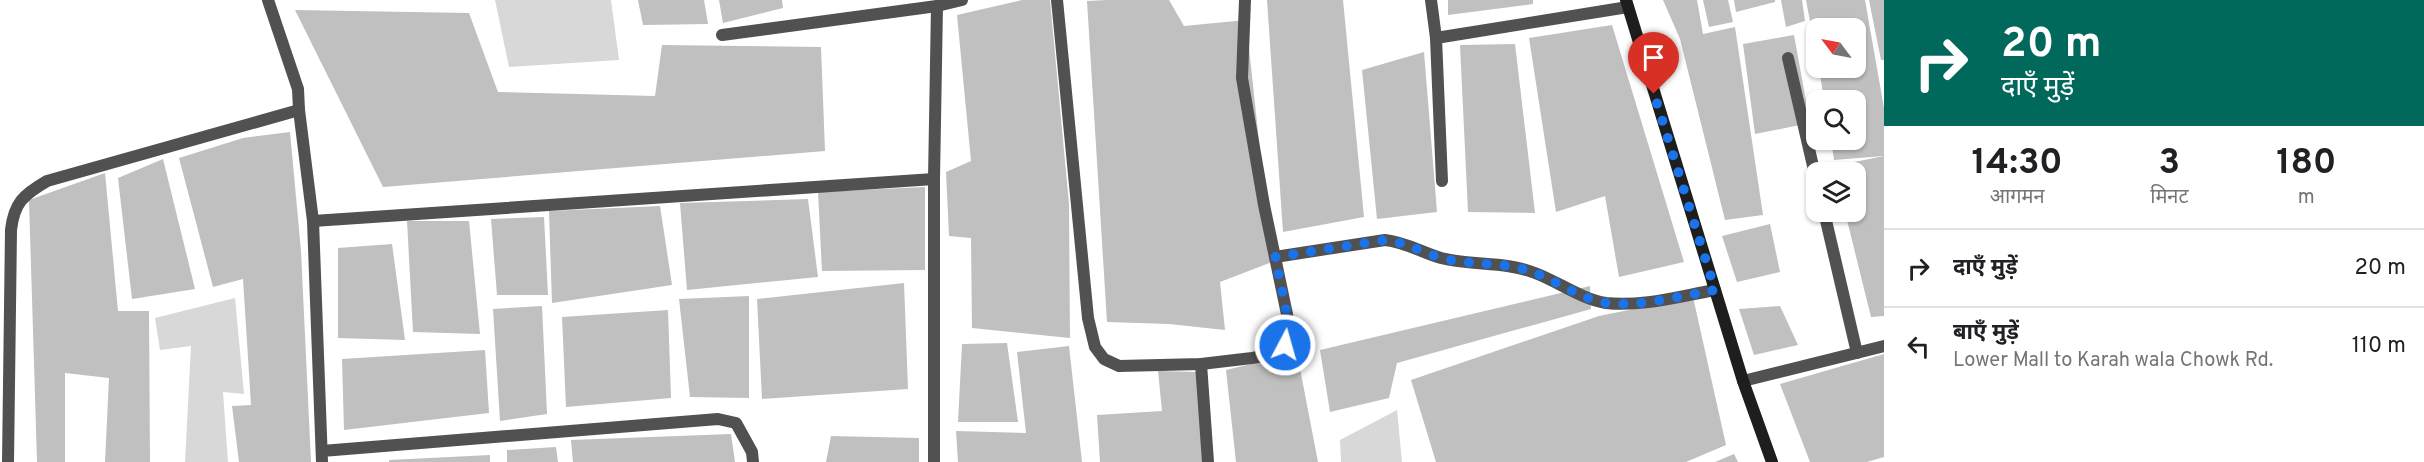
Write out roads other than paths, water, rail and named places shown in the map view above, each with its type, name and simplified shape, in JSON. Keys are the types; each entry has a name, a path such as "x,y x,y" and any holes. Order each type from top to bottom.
{"main road":[{"path":"1627,3 1743,381 1772,462"}],"street":[{"path":"268,0 298,89 313,221 322,457 718,419 736,423 752,452 753,462"},
{"path":"722,35 937,6 962,0"},
{"path":"1057,0 1088,318 1095,347 1104,359 1119,366 1201,364 1275,354 1285,345 1288,319 1256,163 1242,78 1245,0"},
{"path":"1431,0 1436,38 1442,181"},
{"path":"1436,38 1627,3"},
{"path":"934,462 934,179 937,6"},
{"path":"1788,58 1812,162"},
{"path":"8,462 11,231 13,213 20,201 47,181 299,110"},
{"path":"313,221 934,179"},
{"path":"1826,222 1857,353"},
{"path":"1275,257 1385,240 1401,242 1442,258 1483,265 1512,265 1605,303 1638,304 1715,290"},
{"path":"1743,381 1884,346"},
{"path":"1201,364 1208,462"}]}
